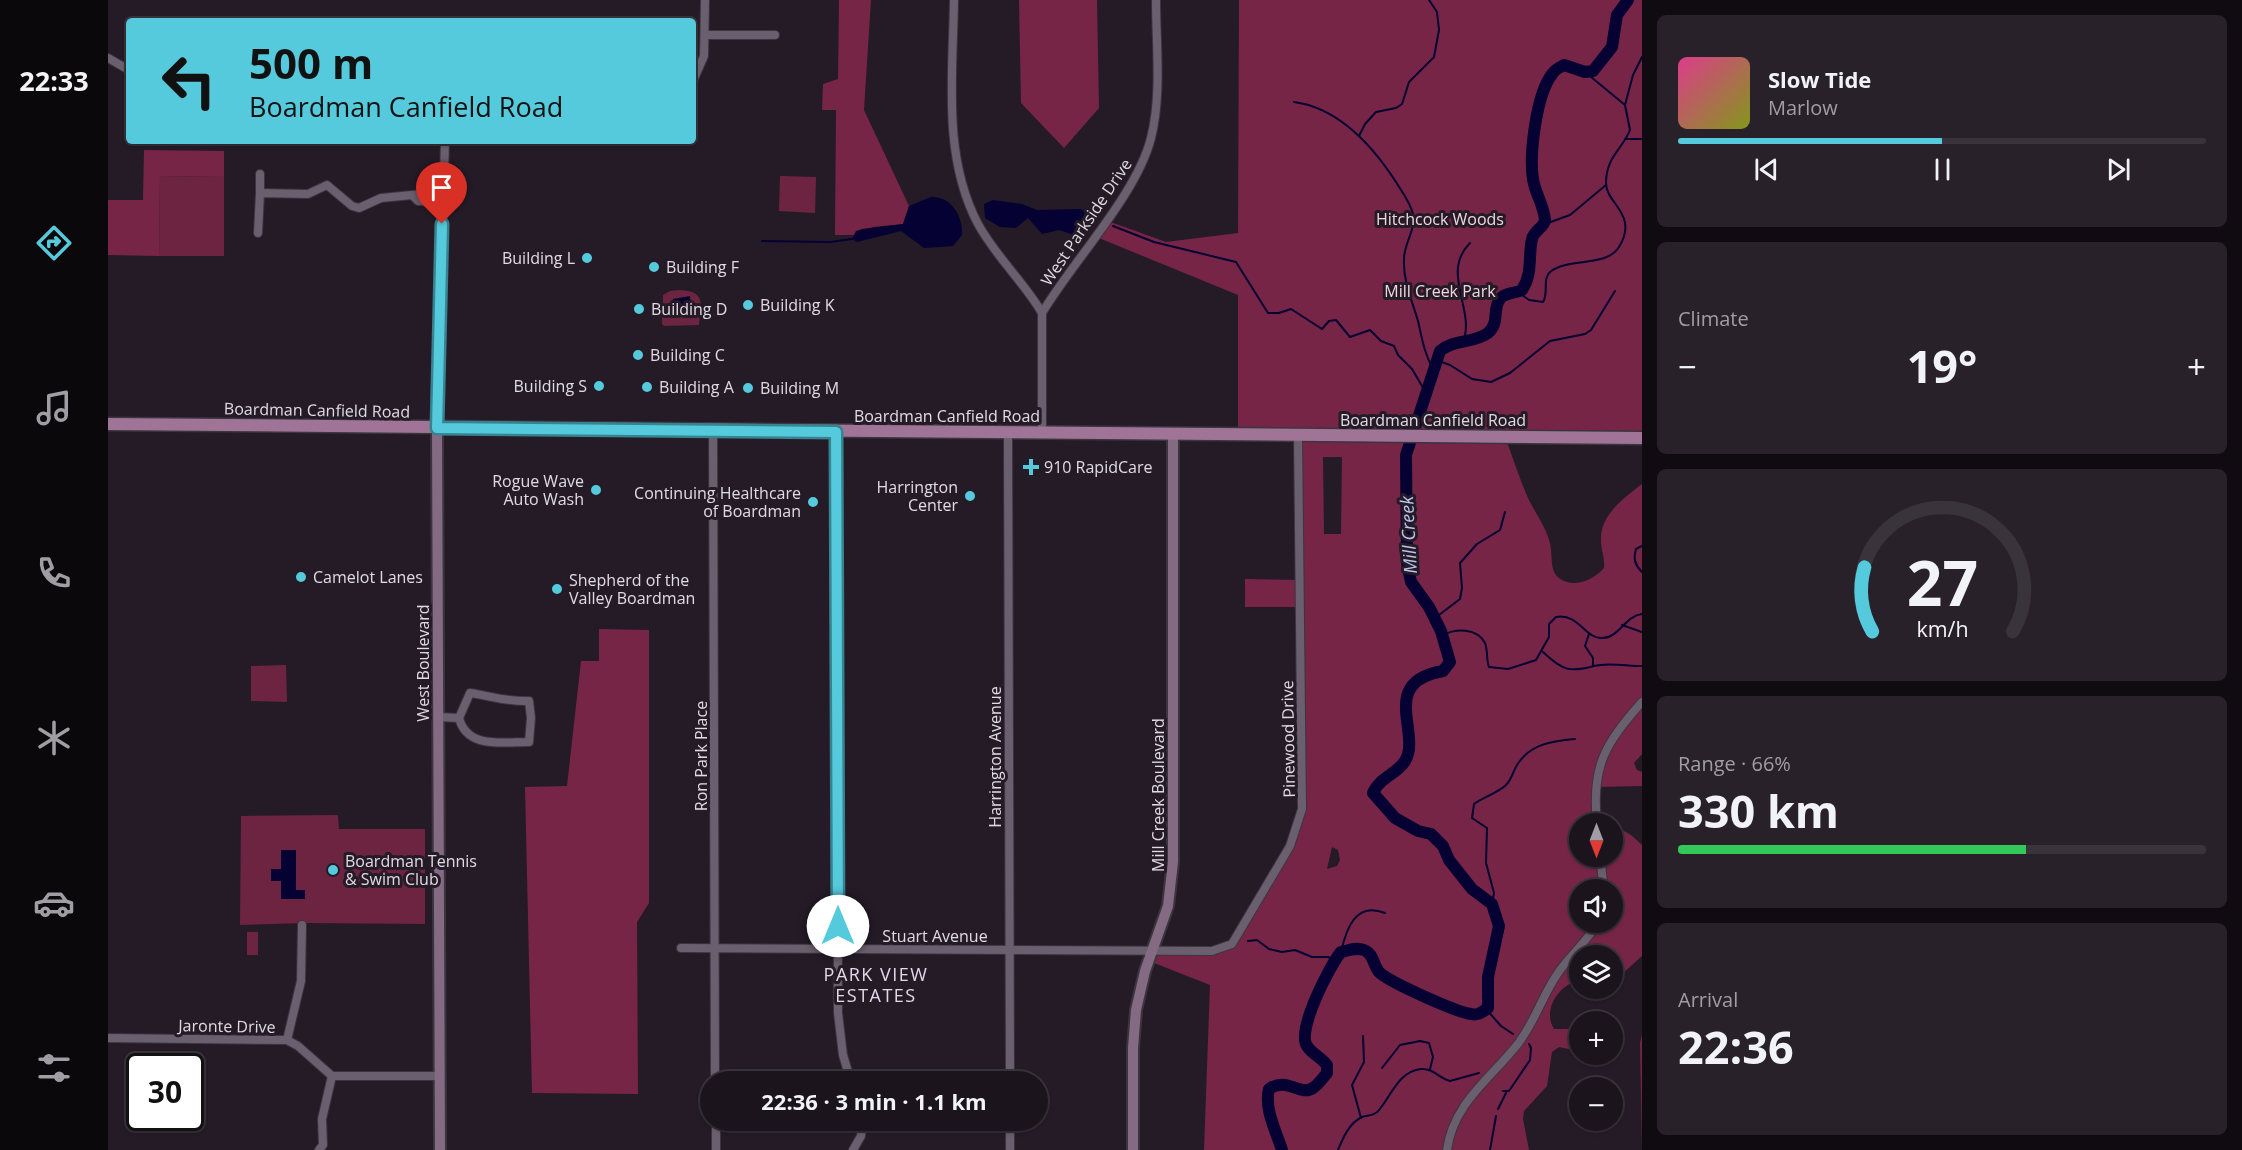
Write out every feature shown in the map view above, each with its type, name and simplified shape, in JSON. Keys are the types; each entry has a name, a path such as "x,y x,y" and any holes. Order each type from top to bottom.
{"main road":[{"name":"Boardman Canfield Road","path":"108,424 1642,438"}],"street":[{"path":"696,75 704,58 705,0"},
{"path":"954,0 952,116 960,176 971,210 986,237 1026,288 1042,313 1042,433"},
{"name":"West Parkside Drive","path":"1042,313 1121,198 1148,148 1155,102 1156,0"},
{"path":"705,35 775,35"},
{"path":"108,58 126,68"},
{"name":"West Boulevard","path":"440,1150 437,428 444,144"},
{"path":"258,233 260,174"},
{"path":"260,194 308,194 327,185 352,206 359,208 381,198 443,192"},
{"path":"413,196 418,201 443,202"},
{"name":"Ron Park Place","path":"713,430 715,1071"},
{"path":"836,432 839,1027 849,1071"},
{"name":"Harrington Avenue","path":"1008,433 1010,1071"},
{"name":"Mill Creek Boulevard","path":"1133,1150 1134,1028 1140,990 1168,906 1173,862 1173,434"},
{"name":"Pinewood Drive","path":"1153,951 1212,951 1232,944 1290,846 1300,820 1302,800 1298,435"},
{"path":"470,693 486,695 500,701 529,701 531,718 529,742 487,742 471,738 462,730 459,718 470,693"},
{"path":"1596,813 1595,787 1600,760 1612,737 1642,702"},
{"path":"438,717 459,718"},
{"path":"287,1040 301,981 302,925"},
{"path":"1447,1150 1452,1127 1463,1106 1532,1024 1557,973 1589,933"},
{"name":"Stuart Avenue","path":"681,948 1153,951"},
{"name":"Jaronte Drive","path":"108,1038 287,1040 298,1046 332,1076"},
{"path":"319,1150 322,1145 322,1119 332,1076 439,1076"},
{"path":"716,1131 716,1150"},
{"path":"854,1150 862,1131"},
{"path":"1010,1131 1010,1150"}],"shaded area":[{"path":"160,176 224,177 224,256 159,256"},
{"path":"780,176 816,177 815,213 779,211"},
{"path":"931,197 945,200 950,204 961,221 962,235 953,246 924,248 901,231 857,242 852,239 856,231 862,229 903,224 909,206"},
{"path":"993,200 1022,204 1037,210 1080,209 1090,213 1091,217 1085,230 1074,235 1059,230 1042,234 1028,218 1016,228 1000,227 985,218 984,204"},
{"path":"679,290 698,296 701,305 699,325 664,326 662,324 663,295"},
{"path":"690,296 691,310 688,317 670,314 673,299"},
{"path":"286,665 287,702 251,701 251,666"},
{"name":"Boardman Tennis & Swim Club","path":"338,815 339,829 425,829 425,924 240,925 241,816"},
{"path":"281,850 296,850 296,890 305,890 305,899 281,899 281,881 271,881 271,869 281,869"},
{"path":"247,932 258,932 258,955 247,955"}],"green space":[{"path":"839,0 871,0 864,110 909,206 903,224 873,227 854,235 835,235 836,110 822,110 823,84 838,79"},
{"path":"1019,0 1097,0 1099,108 1064,148 1021,103"},
{"name":"Mill Creek Park","path":"1239,0 1642,0 1642,438 1505,437 1528,498 1548,537 1554,571 1559,578 1565,581 1583,582 1604,568 1601,540 1604,523 1614,508 1642,484 1642,754 1634,763 1637,770 1642,772 1642,786 1595,787 1597,813 1569,813 1569,867 1623,867 1623,831 1642,845 1642,956 1623,973 1623,945 1569,945 1569,985 1554,999 1550,1014 1554,1029 1569,1029 1569,1049 1559,1047 1552,1052 1547,1086 1524,1111 1523,1119 1529,1150 1204,1150 1210,985 1149,961 1153,950 1194,951 1232,944 1300,820 1300,607 1245,607 1245,579 1300,580 1298,436 1238,435 1238,295 1094,236 1105,220 1166,242 1238,233","holes":["1323,457 1342,457 1341,534 1324,534","1332,847 1338,850 1340,860 1337,866 1327,869"]},
{"path":"144,150 224,151 224,177 160,176 159,256 108,255 108,200 143,200"},
{"path":"599,629 649,630 649,903 637,922 638,1094 532,1093 525,787 567,786 581,661 599,661"},
{"path":"1642,1034 1642,1150 1640,1043"}],"waterway":[{"path":"1359,136 1365,124 1376,112 1396,108 1402,104 1409,82 1434,57 1439,30 1437,12 1429,0"},
{"name":"Mill Creek","path":"1282,1150 1269,1112 1269,1089 1287,1085 1308,1090 1317,1085 1327,1073 1327,1065 1307,1046 1306,1027 1316,998 1341,952 1364,950 1370,954 1379,972 1385,977 1452,1008 1473,1014 1488,1008 1488,977 1499,926 1492,904 1472,889 1449,860 1443,846 1431,834 1418,831 1395,818 1373,793 1379,784 1405,761 1409,750 1407,697 1412,686 1423,677 1443,671 1450,662 1441,631 1429,607 1411,582 1407,563 1406,455 1440,351 1445,347 1476,339 1488,333 1494,325 1496,307 1500,299 1507,294 1522,290 1525,284 1529,271 1532,239 1545,220 1534,184 1532,159 1538,110 1547,82 1554,72 1564,65 1585,72 1593,71 1612,47 1617,15 1628,0"},
{"path":"1518,292 1529,300 1543,302 1546,294 1546,278 1550,272 1558,267 1605,258 1619,247 1624,236 1624,218 1607,190 1607,174 1611,160 1630,130 1625,105 1633,75 1642,57"},
{"path":"1585,72 1625,105"},
{"path":"1294,102 1326,112 1353,130 1387,168 1408,201 1413,220 1405,253 1405,275 1425,351 1433,369"},
{"path":"1625,139 1642,139"},
{"path":"1545,224 1570,215 1606,185"},
{"path":"1113,226 1154,242 1236,262 1268,313 1279,313 1291,309 1322,329 1329,321 1336,320 1350,337 1370,330 1381,341 1394,346 1398,355 1412,369 1425,391"},
{"path":"762,241 830,242 852,239"},
{"path":"1463,342 1466,330 1458,267 1470,243"},
{"path":"1436,360 1450,365 1472,379 1491,382 1510,373 1550,341 1585,334 1591,330 1615,291"},
{"path":"1342,420 1350,418 1416,419"},
{"path":"1435,618 1460,599 1462,588 1460,563 1477,544 1500,530 1505,512"},
{"path":"1642,546 1636,549 1635,556 1636,564 1642,572"},
{"path":"1443,635 1460,630 1477,634 1485,643 1489,667 1508,669 1536,660 1549,637 1549,624 1556,617 1570,619 1591,635 1602,638 1613,635 1631,619 1642,614"},
{"path":"1622,625 1642,632"},
{"path":"1589,634 1585,646 1593,658 1593,666"},
{"path":"1543,652 1555,663 1572,669 1605,664 1642,666"},
{"path":"1492,904 1494,893 1486,863 1487,828 1472,818 1474,804 1506,785 1517,765 1528,752 1542,745 1575,739"},
{"path":"1341,952 1349,927 1359,914 1375,910 1385,913"},
{"path":"1248,941 1257,940 1269,949 1282,952 1295,950 1312,957 1328,957 1335,960"},
{"path":"1486,1009 1501,1026 1513,1034"},
{"path":"1361,1118 1352,1085 1364,1062 1363,1036"},
{"path":"1382,1068 1400,1045 1420,1041 1429,1043 1433,1057 1430,1069"},
{"path":"1503,1091 1509,1091 1530,1060 1529,1044"},
{"path":"1338,1150 1353,1123 1377,1112 1396,1085 1407,1074 1425,1069 1450,1081 1479,1073"},
{"path":"1498,1109 1506,1093"},
{"path":"1490,1150 1496,1116"}],"place":[{"name":"Building L","path":"587,258"},
{"name":"Building F","path":"654,267"},
{"name":"Building K","path":"748,305"},
{"name":"Building D","path":"639,309"},
{"name":"Building C","path":"638,355"},
{"name":"Building S","path":"599,386"},
{"name":"Building A","path":"647,387"},
{"name":"Building M","path":"748,388"},
{"name":"910 RapidCare","path":"1031,467"},
{"name":"Rogue Wave Auto Wash","path":"596,490"},
{"name":"Harrington Center","path":"970,496"},
{"name":"Continuing Healthcare of Boardman","path":"813,502"},
{"name":"Camelot Lanes","path":"301,577"},
{"name":"Shepherd of the Valley Boardman","path":"557,589"},
{"name":"Boardman Tennis & Swim Club","path":"333,870"}],"district":[{"name":"PARK VIEW ESTATES","path":"876,985"}],"route":[{"path":"442,224 437,428 836,432 838,926"}],"park label":[{"name":"Hitchcock Woods","path":"1440,219"}]}
